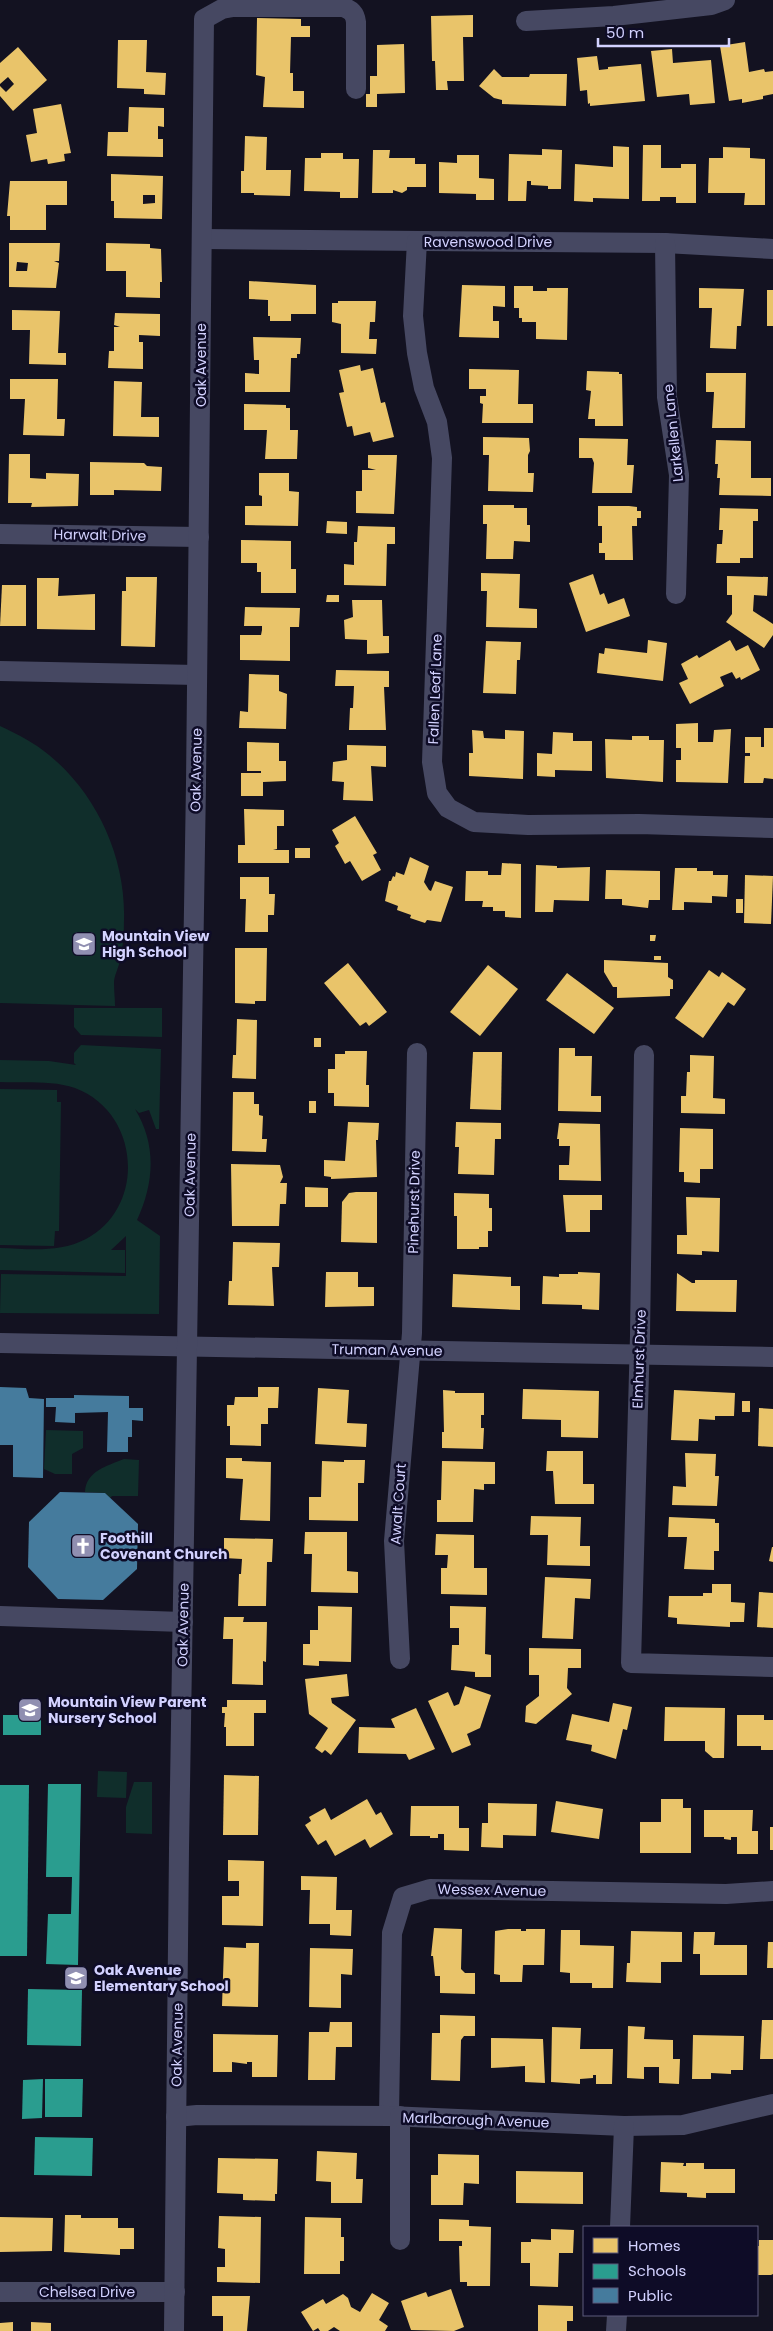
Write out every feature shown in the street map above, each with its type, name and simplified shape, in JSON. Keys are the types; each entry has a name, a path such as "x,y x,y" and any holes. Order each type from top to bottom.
{"street":[{"path":"526,20 614,16 711,5 725,0"},
{"name":"Oak Avenue","path":"174,2331 198,674 204,19 222,9 250,6 343,7 350,10 355,15 356,22 356,89"},
{"name":"Ravenswood Drive","path":"202,239 665,243 773,249"},
{"name":"Fallen Leaf Lane","path":"417,241 413,316 417,353 424,388 437,422 442,458 432,762 437,793 448,808 474,822 528,825 639,824 773,828"},
{"name":"Larkellen Lane","path":"665,243 667,397 679,475 676,594"},
{"name":"Harwalt Drive","path":"0,534 199,537"},
{"path":"0,670 198,674"},
{"name":"Pinehurst Drive","path":"410,1350 417,1054"},
{"name":"Elmhurst Drive","path":"644,1055 631,1664 773,1667"},
{"name":"Truman Avenue","path":"0,1343 773,1357"},
{"name":"Awalt Court","path":"400,1658 394,1541 410,1350"},
{"path":"0,1616 183,1622"},
{"name":"Wessex Avenue","path":"394,2116 392,1933 403,1896 430,1889 726,1894 773,1891"},
{"name":"Marlbarough Avenue","path":"176,2117 197,2115 394,2116 624,2126 683,2125 773,2104"},
{"path":"394,2116 400,2240"},
{"path":"620,2226 624,2126"},
{"name":"Chelsea Drive","path":"0,2292 175,2292"},
{"path":"616,2331 617,2316"}],"green space":[{"path":"0,726 38,747 66,771 94,808 105,829 114,851 123,897 124,935 121,956 114,980 115,1006 0,1003"},
{"path":"74,1008 162,1008 162,1037 81,1035 74,1027"},
{"path":"81,1045 161,1049 159,1129 156,1129 149,1110 139,1113 135,1109 147,1136 151,1164 147,1192 137,1220 160,1236 159,1314 0,1313 1,1274 126,1276 126,1236 111,1250 125,1250 125,1273 0,1270 0,1248 44,1249 76,1243 86,1239 106,1224 119,1205 126,1183 128,1160 123,1138 113,1117 97,1100 66,1085 0,1082 0,1060 49,1061 76,1065 74,1063 74,1053"},
{"path":"0,1089 57,1090 57,1102 61,1102 59,1231 55,1231 54,1246 0,1245"},
{"path":"46,1430 83,1431 83,1448 72,1454 72,1474 55,1474 44,1469"},
{"path":"124,1459 139,1460 138,1496 112,1496 110,1498 105,1493 85,1492 86,1485 93,1474 104,1467"},
{"path":"98,1771 127,1772 126,1798 97,1797"},
{"path":"134,1782 152,1782 152,1834 126,1833 126,1807"}],"building: Homes":[{"path":"473,15 473,37 463,37 464,81 447,81 448,90 436,90 435,61 432,61 431,16"},
{"path":"257,18 301,19 301,26 310,26 310,37 291,37 290,73 293,73 293,91 304,91 304,108 263,107 265,77 256,75"},
{"path":"118,40 147,40 146,72 166,73 165,95 144,94 144,89 117,88"},
{"path":"745,42 749,72 764,69 765,72 773,71 773,94 763,96 763,99 742,103 742,99 729,101 720,46"},
{"path":"404,44 405,93 377,94 377,107 366,107 366,94 370,94 370,76 377,76 377,45"},
{"path":"18,47 47,80 13,111 0,96 0,86 6,92 14,84 8,77 0,84 0,63"},
{"path":"672,49 673,63 711,60 715,103 690,105 689,94 657,97 651,51"},
{"path":"597,56 599,70 608,69 608,67 641,64 645,101 590,106 590,103 588,104 587,90 580,91 577,58"},
{"path":"494,69 502,77 529,77 530,74 567,74 566,106 502,104 502,100 494,98 479,86"},
{"path":"61,104 71,153 64,154 65,161 48,164 47,159 31,162 26,135 37,133 33,109"},
{"path":"129,107 164,108 164,127 158,126 158,139 163,139 163,157 107,156 108,132 128,132"},
{"path":"245,136 267,137 266,170 291,170 290,196 241,193 241,171 244,171"},
{"path":"643,145 661,145 661,168 681,168 681,164 696,164 696,203 676,203 676,197 660,197 660,201 642,201"},
{"path":"613,146 629,147 629,199 593,198 593,202 574,201 575,164 613,167"},
{"path":"723,147 750,148 750,158 765,159 765,205 744,205 745,193 708,193 709,158 723,158"},
{"path":"542,149 562,150 561,189 548,189 548,186 531,185 531,181 527,181 526,201 508,201 509,154 542,155"},
{"path":"373,150 390,150 389,158 415,158 415,164 426,164 426,187 407,187 407,190 402,193 393,190 393,193 372,193"},
{"path":"321,153 343,153 343,159 359,159 358,198 340,198 340,192 304,191 305,158 321,158"},
{"path":"457,155 479,155 479,178 494,179 494,200 476,200 476,194 439,193 439,162 457,163"},
{"path":"111,174 163,176 162,219 114,218 114,201 111,201","holes":["143,195 155,195 155,203 143,204"]},
{"path":"10,181 67,181 67,205 46,205 46,230 10,230 10,216 7,216"},
{"path":"9,243 60,243 59,261 54,261 59,263 56,288 9,287","holes":["17,262 28,263 27,271 16,271"]},
{"path":"106,243 150,244 150,248 161,249 162,282 160,282 160,298 126,297 126,271 106,271"},
{"path":"249,281 316,285 316,314 291,314 291,321 270,321 270,316 268,316 268,300 249,299"},
{"path":"462,285 505,286 505,307 493,306 493,321 499,321 499,338 459,337"},
{"path":"514,286 533,286 533,291 547,291 547,288 568,288 567,340 536,339 536,322 522,322 522,318 519,318 519,308 514,308"},
{"path":"699,288 744,289 741,326 737,326 736,349 710,348 712,308 699,308"},
{"path":"767,290 773,290 773,326 767,326"},
{"path":"338,301 376,301 375,322 370,322 369,339 377,339 376,354 341,353 341,324 332,322 332,303 338,303"},
{"path":"12,310 60,311 58,353 66,353 66,365 29,364 30,330 12,330"},
{"path":"115,313 160,314 160,336 139,335 139,342 143,342 143,369 108,368 109,351 114,351 114,327 120,327 114,325"},
{"path":"253,337 301,338 300,354 297,354 297,358 291,358 290,392 245,392 245,373 259,374 259,360 254,360"},
{"path":"360,365 361,371 373,368 381,403 385,402 394,437 373,442 370,432 354,436 352,426 347,427 339,393 344,392 339,370"},
{"path":"469,369 519,370 518,404 533,404 533,423 482,423 483,404 480,403 480,396 486,396 486,389 469,389"},
{"path":"587,371 619,372 619,374 622,374 623,426 595,426 595,419 588,419 591,391 586,390"},
{"path":"706,373 746,373 745,428 712,428 714,392 706,392"},
{"path":"10,379 58,379 57,419 65,419 64,436 23,435 25,399 10,399"},
{"path":"114,381 142,382 141,417 159,417 159,437 113,436"},
{"path":"244,404 286,405 286,408 290,408 290,430 298,430 297,459 265,459 267,430 244,430"},
{"path":"483,437 529,438 528,473 534,473 533,492 488,491 489,455 483,455"},
{"path":"579,438 628,439 627,465 634,465 632,493 592,493 594,463 592,458 579,458"},
{"path":"716,440 751,441 751,478 771,478 771,496 719,495 720,478 717,478 718,464 715,464"},
{"path":"9,454 30,454 30,478 46,479 46,473 79,474 78,506 31,507 32,503 8,503"},
{"path":"368,455 397,455 394,514 356,513 356,491 362,491 362,470 376,470 368,468"},
{"path":"90,462 144,463 147,466 162,467 161,491 114,490 114,495 90,495"},
{"path":"259,473 289,473 289,491 299,492 298,526 245,525 245,506 262,506 262,496 259,495"},
{"path":"483,505 514,505 514,508 527,508 530,542 514,541 513,559 486,559 487,524 483,524"},
{"path":"598,506 629,506 637,507 637,511 641,511 641,518 637,518 637,526 632,526 633,560 605,560 605,553 599,553 599,543 602,543 602,526 598,526"},
{"path":"720,508 758,509 758,521 753,521 753,558 740,558 740,563 716,563 717,544 722,544 723,530 719,530"},
{"path":"327,521 347,522 347,534 326,533"},
{"path":"358,526 395,527 395,544 387,544 386,586 344,585 344,564 354,565 354,542 357,542"},
{"path":"241,540 291,541 291,569 296,569 296,593 261,593 261,572 257,572 257,563 241,563"},
{"path":"481,573 520,574 519,608 537,609 537,628 486,627 487,591 481,591"},
{"path":"593,574 600,595 604,593 608,604 624,598 630,616 586,632 569,583"},
{"path":"727,576 768,577 767,596 754,595 753,611 773,624 773,635 764,648 726,622 732,614 732,595 727,595"},
{"path":"126,577 157,577 155,647 121,646 122,591 126,591"},
{"path":"37,578 59,578 58,596 95,594 95,630 37,629"},
{"path":"2,585 26,585 26,626 0,626"},
{"path":"327,595 339,595 339,602 326,602"},
{"path":"352,600 382,600 383,636 389,636 389,653 367,654 367,640 345,639 344,620 353,617"},
{"path":"245,607 300,608 299,627 290,627 290,661 240,660 240,635 261,635 262,630 262,626 244,626"},
{"path":"648,640 667,643 663,681 597,673 599,653 604,654 605,648 647,653"},
{"path":"730,640 736,651 748,645 760,670 741,680 740,677 736,679 732,672 720,677 724,686 690,704 679,683 688,679 681,664 697,655 699,658"},
{"path":"486,641 521,642 520,660 517,660 516,694 483,693"},
{"path":"336,670 389,671 389,687 384,687 386,730 349,730 354,686 335,686"},
{"path":"249,674 279,675 279,691 287,694 286,729 239,728 240,711 248,712"},
{"path":"698,723 698,742 713,742 714,730 731,729 728,783 676,782 676,760 681,760 681,748 676,748 676,724"},
{"path":"764,728 773,728 773,779 764,778 763,783 744,783 745,756 750,756 750,753 745,753 745,737 761,737 761,747 764,747"},
{"path":"472,730 483,731 484,738 505,739 505,730 524,731 523,779 469,776 469,753 473,753"},
{"path":"553,732 573,733 573,741 592,741 592,771 555,770 555,777 537,776 537,753 552,754"},
{"path":"632,736 649,736 649,740 664,740 663,782 606,778 605,739 632,740"},
{"path":"247,742 279,743 279,761 286,761 286,781 263,782 263,796 241,796 241,773 261,773 261,771 247,771"},
{"path":"347,745 386,746 386,767 371,766 373,801 343,800 344,782 332,781 333,762 347,760"},
{"path":"244,809 284,810 284,826 277,826 277,849 273,850 289,850 289,863 238,863 238,845 245,845"},
{"path":"355,816 377,853 373,855 381,870 362,881 350,861 345,864 335,846 339,843 332,830"},
{"path":"295,848 310,848 310,858 295,858"},
{"path":"410,857 429,866 424,882 429,890 431,891 435,881 453,887 441,922 427,920 425,923 410,918 411,915 397,910 398,906 385,901 389,881 391,881 393,876 395,877 396,872 404,875"},
{"path":"502,863 521,864 521,918 505,917 505,911 493,911 493,907 482,907 483,901 465,901 466,871 488,871 488,875 501,875"},
{"path":"536,865 557,866 557,868 590,867 589,901 554,900 553,912 535,912"},
{"path":"675,868 697,868 697,871 713,871 713,875 728,875 727,897 712,896 712,903 684,902 684,910 672,910"},
{"path":"606,870 660,871 660,900 649,900 648,908 622,905 622,899 605,899"},
{"path":"745,875 773,876 771,924 744,923"},
{"path":"240,877 269,877 269,894 275,894 274,915 268,915 268,932 245,932 246,899 240,899"},
{"path":"736,899 743,899 743,913 736,913"},
{"path":"650,935 656,935 655,941 650,941"},
{"path":"235,948 267,948 266,1001 255,1001 255,1004 235,1003"},
{"path":"654,956 661,956 661,960 654,960"},
{"path":"604,960 668,963 668,977 673,980 673,989 670,989 670,996 617,998 617,987 613,987 604,972"},
{"path":"348,963 387,1012 369,1026 366,1022 360,1026 324,983"},
{"path":"488,965 518,989 480,1036 450,1012"},
{"path":"709,970 719,977 722,972 746,989 734,1006 728,1002 703,1038 675,1018"},
{"path":"567,973 614,1008 594,1034 546,1000"},
{"path":"237,1019 257,1020 256,1079 232,1078 233,1055 236,1055"},
{"path":"314,1038 321,1038 321,1047 314,1047"},
{"path":"559,1048 575,1048 575,1056 592,1056 591,1096 601,1096 601,1112 558,1111"},
{"path":"345,1051 367,1051 366,1085 369,1085 369,1107 334,1106 334,1093 328,1093 328,1069 335,1069 335,1054 345,1054"},
{"path":"473,1052 502,1052 501,1110 470,1109"},
{"path":"690,1055 714,1056 713,1098 725,1099 725,1114 681,1113 681,1096 686,1096 687,1072 690,1072"},
{"path":"233,1092 254,1092 254,1104 259,1104 259,1115 263,1116 262,1139 267,1139 266,1152 232,1151"},
{"path":"309,1101 316,1101 316,1113 309,1113"},
{"path":"348,1122 379,1123 378,1140 376,1140 377,1177 331,1179 331,1177 324,1176 324,1160 345,1161"},
{"path":"456,1122 501,1123 501,1139 495,1139 494,1175 458,1174 459,1147 455,1147"},
{"path":"559,1123 600,1124 601,1181 559,1180 559,1165 569,1165 570,1146 559,1146 559,1139 557,1139"},
{"path":"680,1128 713,1129 713,1169 700,1169 700,1183 684,1182 684,1172 679,1172"},
{"path":"231,1164 280,1165 283,1177 280,1183 287,1183 286,1204 280,1204 279,1226 232,1226"},
{"path":"305,1187 328,1188 328,1207 305,1207"},
{"path":"377,1192 377,1243 341,1242 342,1202 349,1193"},
{"path":"454,1193 489,1194 489,1208 492,1208 492,1231 488,1231 488,1247 457,1249 457,1216 454,1216"},
{"path":"563,1195 602,1195 602,1210 590,1210 590,1232 566,1232"},
{"path":"686,1197 720,1198 719,1252 702,1251 702,1255 677,1254 677,1235 687,1235"},
{"path":"233,1242 280,1243 279,1267 272,1267 274,1306 228,1305 229,1281 232,1281"},
{"path":"326,1272 358,1272 358,1287 374,1287 374,1306 325,1307"},
{"path":"578,1272 600,1273 599,1310 582,1309 582,1305 542,1304 543,1276 559,1277 559,1274 578,1274"},
{"path":"677,1273 692,1283 695,1283 695,1280 737,1280 736,1312 676,1311"},
{"path":"453,1274 511,1277 511,1286 520,1286 520,1310 452,1307"},
{"path":"258,1387 279,1387 278,1408 268,1408 268,1424 261,1424 261,1446 230,1445 230,1426 227,1426 227,1405 234,1405 235,1397 258,1397"},
{"path":"318,1388 349,1390 347,1423 367,1424 366,1447 315,1444"},
{"path":"523,1389 599,1391 598,1438 561,1437 561,1420 522,1419"},
{"path":"443,1390 455,1391 455,1393 484,1393 484,1415 481,1415 481,1428 484,1428 483,1449 442,1448 442,1432 444,1432"},
{"path":"674,1390 735,1393 734,1416 715,1416 715,1420 699,1419 698,1441 671,1440"},
{"path":"742,1401 750,1401 750,1412 742,1412"},
{"path":"759,1408 773,1409 773,1447 758,1446"},
{"path":"547,1451 583,1451 583,1484 594,1484 594,1504 555,1504 553,1471 546,1471"},
{"path":"685,1453 716,1454 715,1476 719,1476 717,1506 672,1505 673,1486 686,1487"},
{"path":"226,1458 242,1458 242,1461 271,1462 270,1521 240,1520 243,1479 226,1478"},
{"path":"344,1460 365,1460 364,1483 358,1483 358,1521 309,1520 309,1497 321,1497 322,1461 344,1462"},
{"path":"442,1461 495,1462 495,1484 484,1484 484,1490 474,1489 473,1522 437,1522 437,1500 441,1500"},
{"path":"531,1516 581,1517 580,1546 590,1546 590,1566 547,1565 548,1535 530,1535"},
{"path":"669,1517 715,1519 715,1523 719,1523 719,1551 714,1551 714,1570 684,1569 687,1537 668,1537"},
{"path":"305,1532 347,1532 347,1571 358,1572 358,1593 311,1592 312,1554 304,1554"},
{"path":"436,1534 474,1535 474,1568 487,1568 487,1595 441,1594 441,1568 447,1568 448,1555 435,1555"},
{"path":"224,1538 273,1539 272,1562 267,1562 266,1606 238,1606 239,1574 241,1574 242,1559 224,1558"},
{"path":"773,1547 773,1562 769,1561"},
{"path":"545,1577 591,1579 590,1599 575,1598 573,1639 542,1638"},
{"path":"712,1584 731,1584 731,1602 745,1603 744,1622 730,1622 730,1627 677,1624 677,1618 668,1617 669,1596 703,1596 703,1593 712,1593"},
{"path":"759,1592 773,1593 773,1628 757,1627"},
{"path":"318,1606 352,1607 351,1662 319,1661 319,1666 303,1665 303,1644 310,1644 310,1630 318,1630"},
{"path":"450,1606 486,1607 485,1654 491,1655 491,1677 475,1677 475,1672 451,1670 452,1645 459,1645 459,1628 450,1628"},
{"path":"224,1617 244,1617 243,1622 267,1622 266,1662 263,1661 263,1685 232,1684 233,1639 223,1639"},
{"path":"529,1648 581,1649 581,1668 568,1668 567,1688 572,1694 536,1724 525,1722 526,1706 539,1696 539,1675 529,1675"},
{"path":"347,1674 349,1696 331,1698 332,1703 356,1720 331,1755 325,1750 322,1753 315,1748 328,1728 309,1714 305,1679"},
{"path":"465,1686 491,1695 480,1728 467,1734 471,1745 452,1753 428,1701 448,1692 454,1706 459,1704"},
{"path":"227,1700 266,1700 266,1713 254,1713 254,1746 226,1746 225,1713 222,1713 222,1707 227,1707"},
{"path":"613,1703 632,1707 627,1730 623,1729 616,1759 591,1751 592,1745 566,1740 572,1714 609,1722"},
{"path":"665,1707 725,1708 724,1758 713,1758 705,1751 705,1741 664,1741"},
{"path":"416,1708 435,1749 409,1760 406,1754 358,1753 359,1727 395,1728 391,1719"},
{"path":"737,1715 764,1715 764,1720 773,1720 773,1750 761,1750 761,1746 737,1746"},
{"path":"224,1775 259,1776 258,1835 223,1835"},
{"path":"367,1799 376,1815 381,1812 393,1834 370,1848 365,1839 335,1856 326,1840 318,1845 305,1825 311,1821 309,1817 325,1808 331,1820"},
{"path":"661,1799 683,1799 683,1808 691,1808 691,1853 640,1853 640,1822 661,1822"},
{"path":"556,1801 603,1809 599,1839 551,1832"},
{"path":"488,1803 537,1804 536,1836 503,1835 503,1848 481,1847 482,1823 488,1823"},
{"path":"411,1806 459,1806 459,1828 469,1828 469,1851 444,1850 444,1834 438,1834 438,1838 410,1836"},
{"path":"704,1810 753,1810 752,1831 758,1831 758,1854 737,1854 737,1837 731,1837 731,1840 724,1839 724,1837 704,1837"},
{"path":"770,1827 773,1827 773,1850 770,1850"},
{"path":"228,1860 264,1861 263,1926 222,1925 222,1896 239,1896 239,1881 228,1881"},
{"path":"301,1876 337,1877 336,1910 352,1910 351,1936 330,1935 330,1924 309,1924 310,1890 301,1890"},
{"path":"434,1928 462,1929 461,1969 465,1973 475,1973 475,1994 440,1993 440,1976 435,1976 433,1956 431,1956"},
{"path":"508,1929 526,1931 526,1929 545,1929 544,1965 523,1965 522,1982 500,1982 500,1975 494,1974 495,1931"},
{"path":"561,1930 580,1930 580,1945 614,1946 613,1988 592,1988 592,1983 570,1983 570,1973 560,1972"},
{"path":"631,1931 682,1932 682,1962 661,1962 661,1983 626,1982 627,1963 630,1963"},
{"path":"694,1932 715,1932 714,1945 747,1945 747,1975 700,1975 700,1954 693,1954"},
{"path":"768,1942 773,1942 773,1968 767,1968"},
{"path":"246,1943 259,1943 258,2007 222,2006 224,1947 246,1948"},
{"path":"310,1948 353,1949 352,1975 341,1974 341,2008 309,2007"},
{"path":"440,2015 475,2016 475,2036 464,2036 461,2040 460,2081 431,2080 432,2033 440,2033"},
{"path":"762,2020 773,2020 773,2059 760,2059"},
{"path":"330,2022 352,2022 352,2047 336,2047 335,2080 308,2080 309,2032 329,2032"},
{"path":"628,2026 645,2027 644,2039 673,2040 673,2059 680,2059 679,2084 659,2083 659,2067 644,2067 644,2079 627,2078"},
{"path":"552,2027 581,2028 580,2049 613,2049 612,2084 596,2084 596,2075 593,2075 593,2078 580,2079 580,2084 551,2082"},
{"path":"213,2034 278,2035 277,2077 252,2077 252,2062 247,2062 247,2064 232,2062 232,2072 213,2072"},
{"path":"693,2035 744,2036 743,2070 731,2070 731,2074 711,2073 711,2079 692,2079"},
{"path":"491,2038 543,2039 545,2083 525,2082 525,2066 491,2068"},
{"path":"317,2151 357,2153 356,2179 363,2179 362,2203 331,2203 331,2182 316,2181"},
{"path":"438,2154 479,2155 479,2184 464,2183 463,2205 431,2205 431,2175 438,2175"},
{"path":"218,2158 278,2159 275,2201 243,2200 243,2194 217,2193"},
{"path":"661,2162 684,2163 683,2166 686,2166 686,2163 704,2163 704,2169 735,2169 735,2193 706,2193 706,2198 687,2197 687,2193 660,2192"},
{"path":"516,2171 583,2172 583,2204 516,2203"},
{"path":"65,2215 81,2215 81,2218 118,2218 118,2228 134,2228 134,2249 120,2249 120,2255 64,2252"},
{"path":"219,2216 261,2217 260,2283 217,2282 217,2267 225,2267 225,2249 218,2248"},
{"path":"0,2217 53,2218 52,2251 0,2252"},
{"path":"305,2217 341,2218 341,2237 344,2237 344,2261 340,2261 340,2274 304,2274"},
{"path":"439,2219 469,2220 469,2226 491,2227 490,2286 467,2286 467,2282 460,2282 459,2246 462,2246 462,2241 439,2241"},
{"path":"551,2229 574,2230 573,2253 559,2253 558,2287 530,2286 530,2263 521,2263 521,2242 531,2242 531,2239 551,2240"},
{"path":"759,2240 773,2240 773,2274 771,2275 758,2275"},
{"path":"451,2289 464,2327 454,2331 411,2330 401,2301 426,2292 428,2297"},
{"path":"372,2293 389,2303 379,2320 388,2326 385,2331 340,2331 334,2327 328,2331 320,2331 318,2328 313,2331 301,2312 323,2299 326,2304 343,2294 348,2298 351,2307 360,2312"},
{"path":"212,2296 250,2296 247,2331 223,2331 223,2316 212,2316"},
{"path":"538,2305 573,2306 573,2321 567,2321 567,2331 538,2331"},
{"path":"13,2322 13,2331 0,2331 0,2323"},
{"path":"31,2322 51,2323 51,2331 31,2331"}],"building: Schools":[{"path":"3,1715 41,1715 41,1735 3,1735"},
{"path":"48,1784 81,1784 78,1965 46,1964 48,1914 71,1914 72,1877 46,1877"},
{"path":"0,1785 29,1785 27,1956 0,1956"},
{"path":"28,1989 82,1990 81,2046 27,2045"},
{"path":"43,2079 42,2118 22,2119 23,2080"},
{"path":"45,2079 83,2079 82,2117 45,2117"},
{"path":"35,2137 93,2138 92,2176 34,2175"}],"building: Public":[{"path":"0,1387 26,1388 29,1398 44,1399 43,1478 13,1477 13,1445 0,1445"},
{"path":"74,1395 129,1396 129,1408 143,1408 143,1421 132,1420 132,1437 128,1437 128,1452 107,1452 108,1412 75,1413 75,1423 55,1422 56,1407 46,1407 46,1398 74,1398"},
{"name":"Foothill Covenant Church","path":"60,1492 105,1493 138,1524 137,1569 103,1600 58,1599 28,1567 29,1522"}],"place":[{"name":"Mountain View High School","path":"84,944"},
{"name":"Foothill Covenant Church","path":"83,1546"},
{"name":"Mountain View Parent Nursery School","path":"30,1710"},
{"name":"Oak Avenue Elementary School","path":"76,1978"}]}
